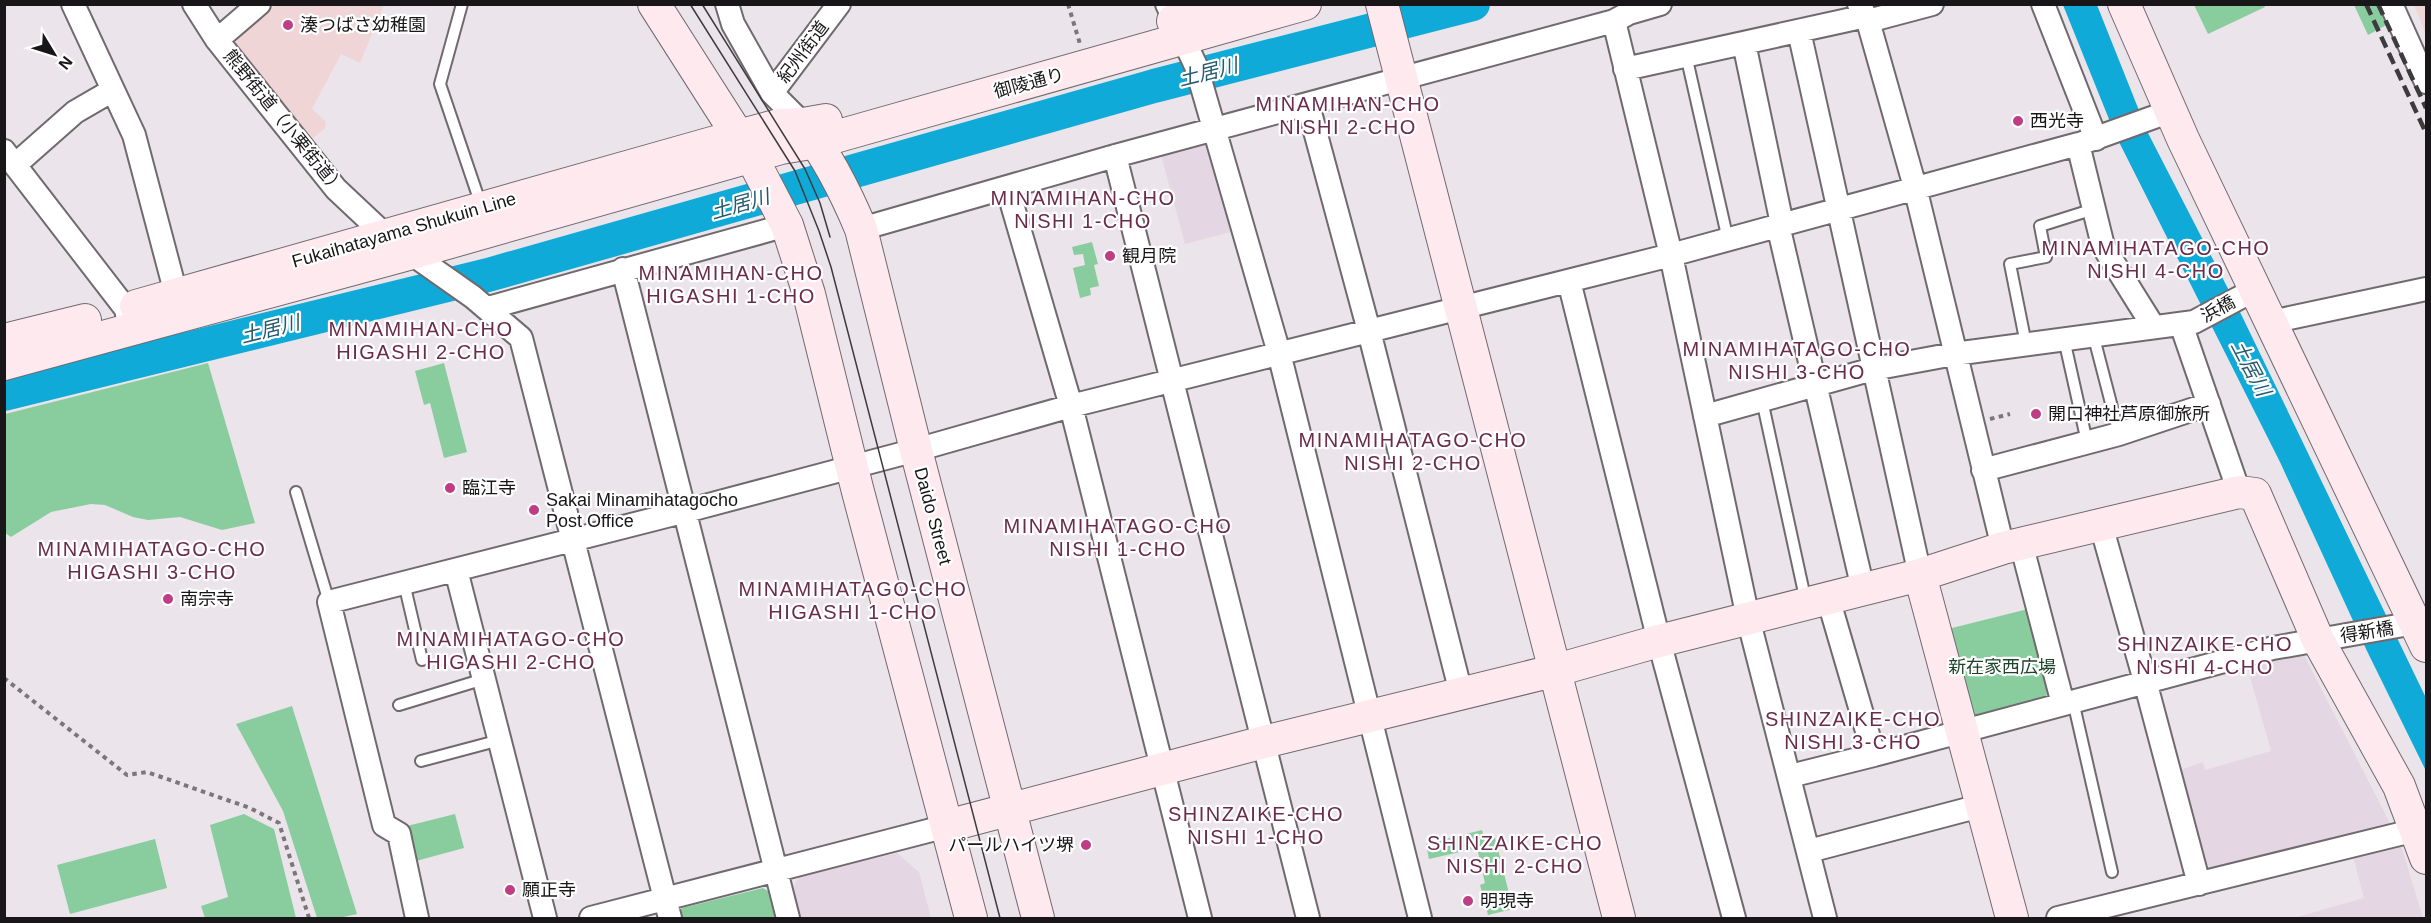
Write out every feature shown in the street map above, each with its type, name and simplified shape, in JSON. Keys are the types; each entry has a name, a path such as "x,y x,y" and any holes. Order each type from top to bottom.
{"street":[{"path":"73,4 134,135 176,294"},
{"name":"熊野街道（小栗街道）","path":"194,4 218,40 336,189 385,236 437,270 521,338 668,909"},
{"path":"218,40 259,4"},
{"path":"654,4 751,157 784,220 809,294 852,467 971,918"},
{"path":"727,4 733,24 772,93"},
{"name":"紀州街道","path":"816,143 772,93 839,4"},
{"name":"御陵通り","path":"816,143 851,114 1081,48 1180,33 1225,4"},
{"name":"御陵通り","path":"816,143 1180,33 1305,4"},
{"path":"1382,4 1553,671 1619,918"},
{"path":"861,229 1115,156 1215,131 1614,21 1629,13 1660,4"},
{"path":"1625,69 1799,31 1864,14 1932,4"},
{"path":"2043,4 2093,140 2094,209 2103,246 2153,326"},
{"path":"2391,4 2427,82"},
{"path":"2133,7 2162,114 2249,292 2271,322 2423,630"},
{"path":"1864,14 1915,187 1983,470 2068,702"},
{"path":"1614,21 1671,255 1748,618 1825,918"},
{"path":"1799,31 1920,575 1960,732 2012,918"},
{"path":"1180,33 1215,131 1279,353 1368,718 1420,918"},
{"path":"1744,43 1814,386 1863,589"},
{"path":"113,90 75,112 10,158 128,319"},
{"path":"1308,105 1369,331 1461,693"},
{"path":"417,918 399,834 384,825 329,602 686,511 1071,406 1728,240 2093,140 2162,114"},
{"name":"Fukaihatayama Shukuin Line","path":"4,340 128,319 412,253 751,157 778,125 816,143"},
{"name":"Daido Street","path":"816,143 847,195 861,229 1038,918"},
{"path":"1115,156 1308,918"},
{"name":"Fukaihatayama Shukuin Line","path":"4,364 128,319 176,294 482,208 751,157"},
{"path":"1007,187 1071,406 1200,918"},
{"path":"480,303 623,269 784,220"},
{"path":"623,269 788,918"},
{"path":"1569,281 1659,641 1734,918"},
{"path":"2271,322 2427,289"},
{"name":"浜橋","path":"2187,323 2249,292"},
{"path":"1705,416 1873,369 1954,354 2187,323 2209,405 2239,492"},
{"path":"1983,470 2119,434 2209,405"},
{"path":"591,918 668,909 776,871 1264,742 1553,671 1659,641 1920,575 2012,546 2239,492 2255,494 2318,640 2399,786 2421,844 2199,884 2058,918"},
{"path":"2101,525 2199,884"},
{"path":"456,570 545,918"},
{"path":"1817,601 1874,755"},
{"name":"得新橋","path":"1790,777 2273,648 2318,640 2423,630"},
{"path":"1809,851 1980,806"}],"lane":[{"path":"462,4 440,84 482,208"},
{"path":"1686,55 1728,240"},
{"path":"2026,344 2010,264 2046,257 2040,226 2094,209"},
{"path":"2093,334 2119,434"},
{"path":"2064,339 2087,442"},
{"path":"1762,400 1817,601"},
{"path":"296,492 329,602"},
{"path":"404,583 422,660"},
{"path":"399,705 484,679"},
{"path":"2068,702 2112,872"},
{"path":"421,761 500,740"}],"path":[{"path":"1068,4 1081,48"},
{"path":"4,678 127,775 147,772 232,801 279,823 309,918"}],"shaded area":[{"path":"275,5 384,5 360,63 341,54 312,109 326,122 325,128 311,140 236,46 236,39"},
{"path":"2414,5 2426,5 2426,34"},
{"path":"1205,143 1230,232 1185,244 1161,155"},
{"path":"2304,655 2393,829 2208,874 2202,871 2175,772 2203,762 2205,770 2271,751 2247,666"},
{"path":"2400,842 2423,918 2294,918 2364,898 2353,856"},
{"path":"897,853 919,872 931,918 800,918 792,889 799,877"}],"green space":[{"path":"2194,5 2264,5 2265,7 2208,34"},
{"path":"2354,5 2384,5 2392,22 2368,35"},
{"path":"1092,242 1098,264 1094,265 1099,286 1090,288 1091,295 1080,298 1073,268 1085,265 1083,254 1074,255 1072,247"},
{"path":"208,363 255,523 222,530 180,517 148,520 133,517 105,505 91,504 51,512 11,537 5,533 5,414"},
{"path":"444,363 467,452 444,458 430,403 424,405 415,371"},
{"name":"新在家西広場","path":"2028,609 2045,660 2047,701 1980,717 1969,714 1948,629"},
{"path":"292,706 357,914 339,918 317,918 283,811 236,724"},
{"path":"244,814 274,829 296,918 205,918 201,906 228,897 210,825"},
{"path":"455,814 464,848 416,861 407,826"},
{"path":"1482,830 1486,846 1429,859 1426,844"},
{"path":"1495,838 1513,909 1488,915 1480,885 1485,883 1478,852 1489,849 1487,840"},
{"path":"155,839 167,888 70,914 57,865"},
{"path":"763,888 771,893 777,918 679,918 682,908"}],"water":[{"path":"2063,5 2097,5 2148,133 2240,312 2426,698 2426,771 2367,651 2280,462 2115,134"}],"waterway":[{"name":"土居川","path":"4,394 488,275 1154,86 1473,4"}],"tram line":[{"path":"690,4 795,171 819,231 831,267 1000,918"},
{"path":"702,4 805,169 820,203 830,237"}],"railway":[{"path":"2366,4 2426,133"},
{"path":"2378,4 2426,108"}],"place":[{"name":"湊つばさ幼稚園","path":"288,25"},
{"name":"西光寺","path":"2018,121"},
{"name":"観月院","path":"1110,256"},
{"name":"開口神社芦原御旅所","path":"2036,414"},
{"name":"臨江寺","path":"450,488"},
{"name":"Sakai Minamihatagocho Post Office","path":"534,510"},
{"name":"南宗寺","path":"168,599"},
{"name":"パールハイツ堺","path":"1086,845"},
{"name":"願正寺","path":"510,890"},
{"name":"明現寺","path":"1468,901"}],"district":[{"name":"MINAMIHAN-CHO NISHI 2-CHO","path":"1348,116"},
{"name":"MINAMIHAN-CHO NISHI 1-CHO","path":"1083,210"},
{"name":"MINAMIHATAGO-CHO NISHI 4-CHO","path":"2156,260"},
{"name":"MINAMIHAN-CHO HIGASHI 1-CHO","path":"731,284"},
{"name":"MINAMIHAN-CHO HIGASHI 2-CHO","path":"421,340"},
{"name":"MINAMIHATAGO-CHO NISHI 3-CHO","path":"1797,360"},
{"name":"MINAMIHATAGO-CHO NISHI 2-CHO","path":"1413,452"},
{"name":"MINAMIHATAGO-CHO NISHI 1-CHO","path":"1118,538"},
{"name":"MINAMIHATAGO-CHO HIGASHI 3-CHO","path":"152,560"},
{"name":"MINAMIHATAGO-CHO HIGASHI 1-CHO","path":"853,600"},
{"name":"MINAMIHATAGO-CHO HIGASHI 2-CHO","path":"511,650"},
{"name":"SHINZAIKE-CHO NISHI 4-CHO","path":"2205,656"},
{"name":"SHINZAIKE-CHO NISHI 3-CHO","path":"1853,730"},
{"name":"SHINZAIKE-CHO NISHI 1-CHO","path":"1256,826"},
{"name":"SHINZAIKE-CHO NISHI 2-CHO","path":"1515,854"}]}
